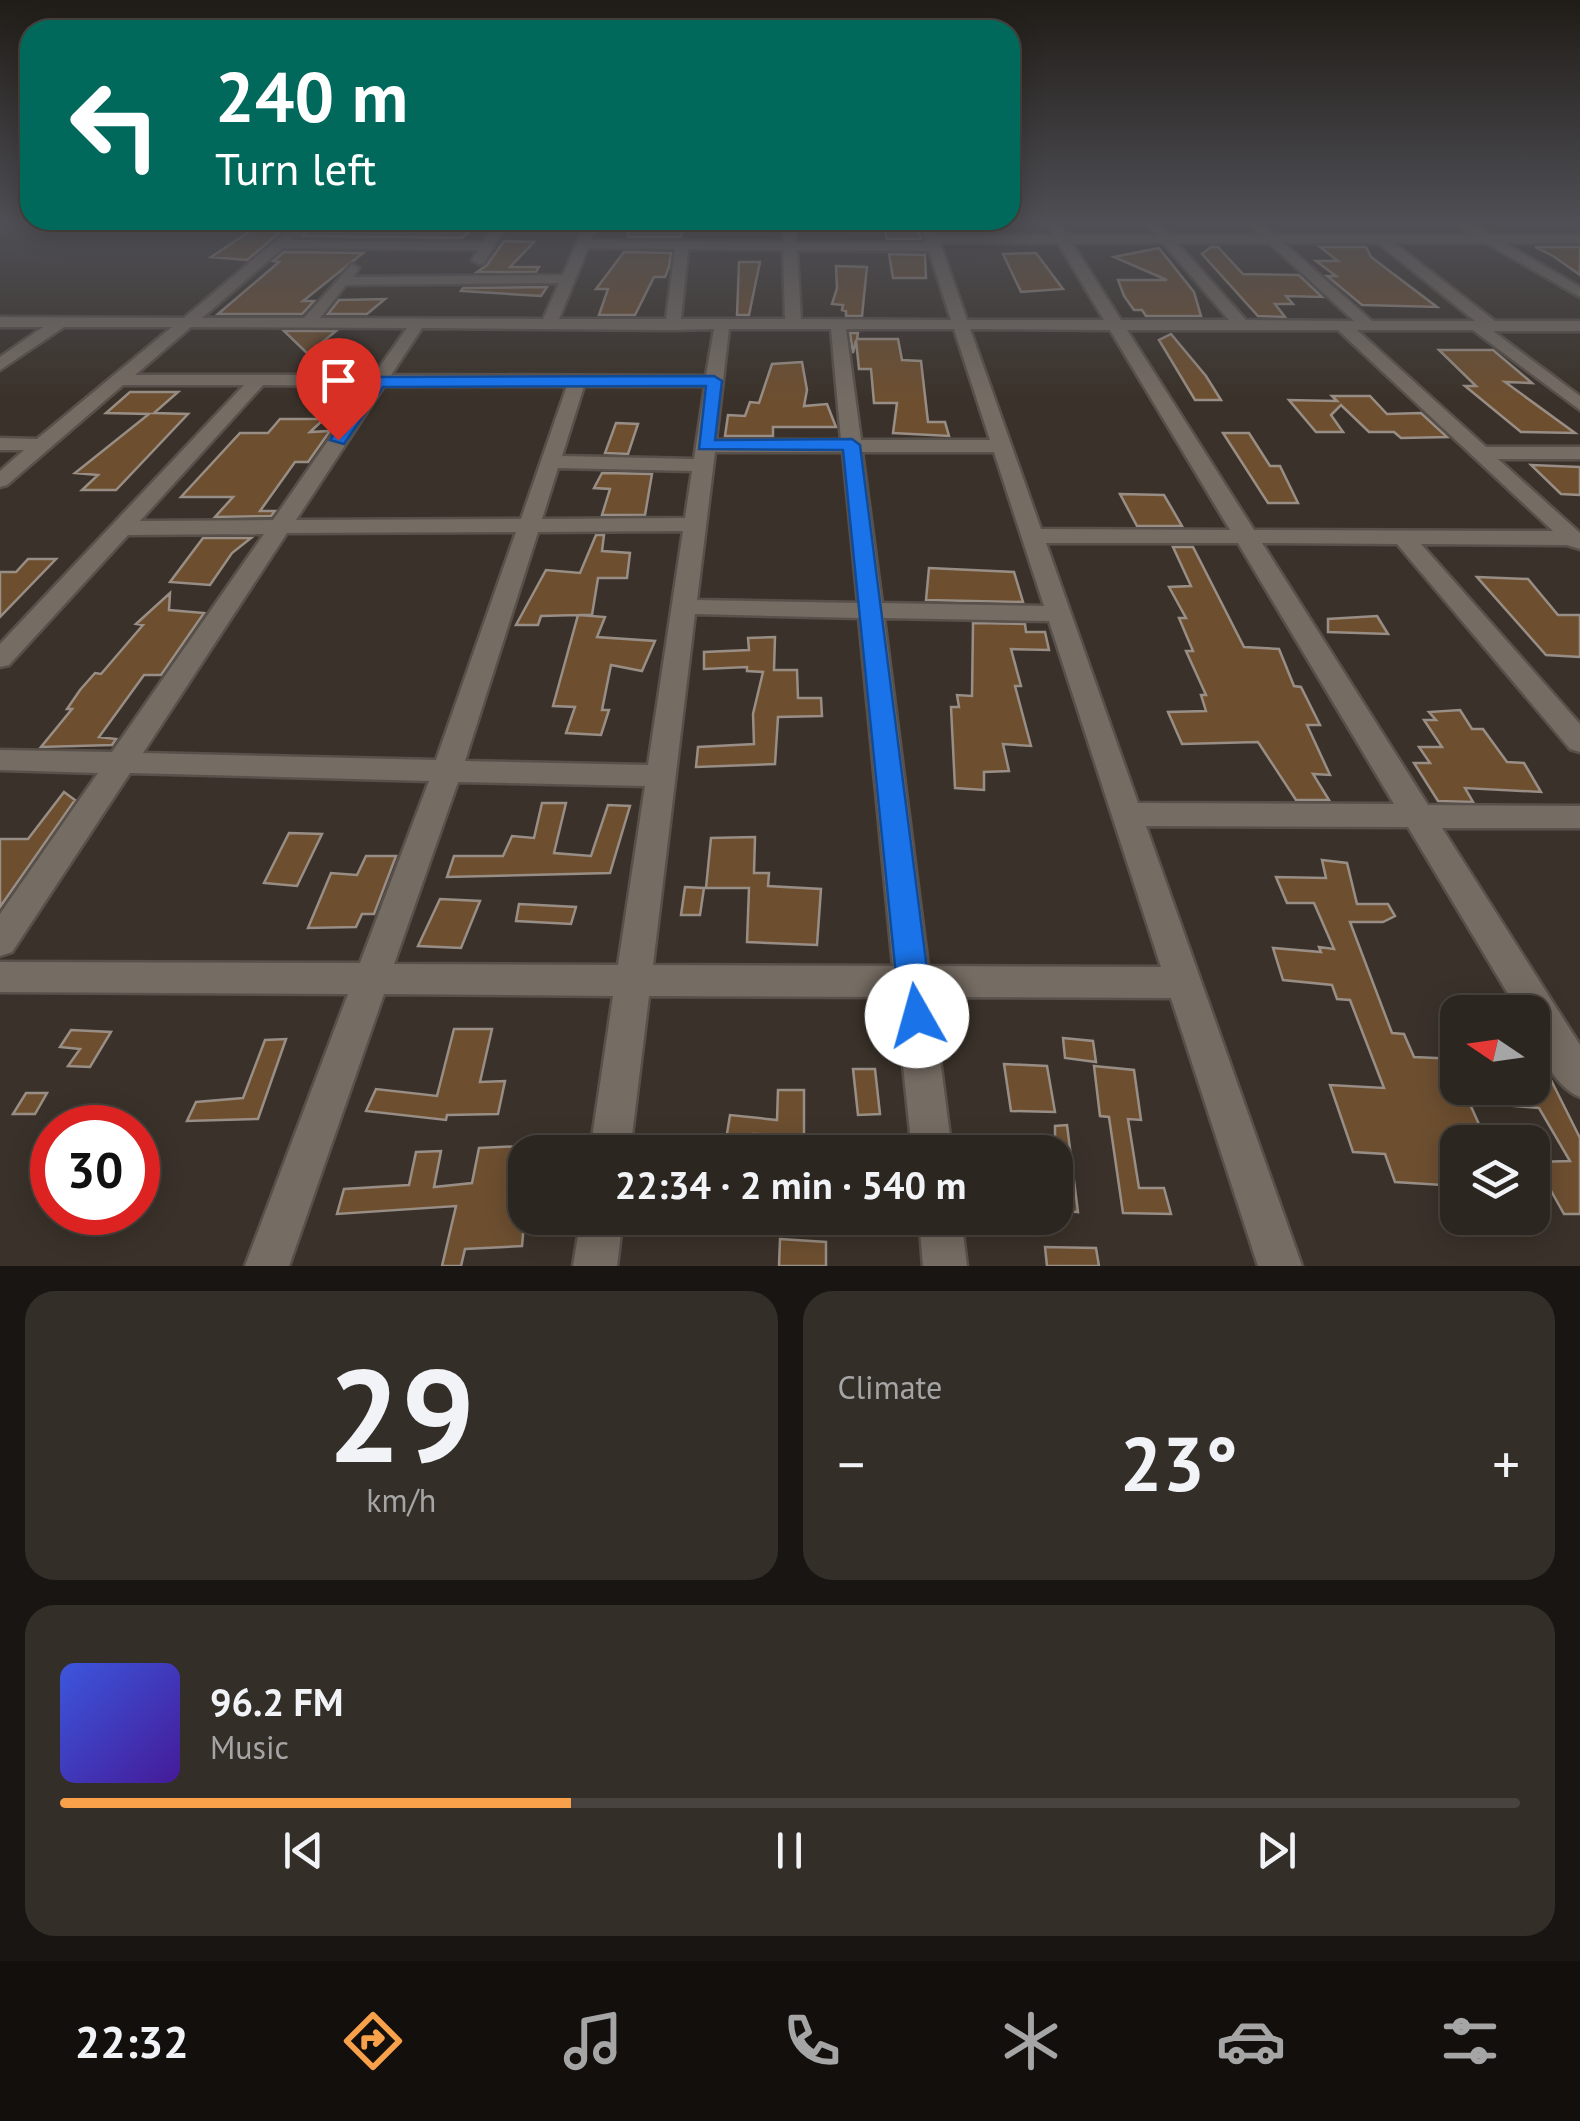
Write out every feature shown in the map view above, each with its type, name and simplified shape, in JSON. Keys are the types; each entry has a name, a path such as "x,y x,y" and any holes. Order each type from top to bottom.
{"street":[{"path":"0,482 116,380 190,324 238,281"},
{"path":"307,324 342,281"},
{"path":"549,324 567,281"},
{"path":"673,325 678,281"},
{"path":"791,281 792,325"},
{"path":"946,281 1280,1266"},
{"path":"1089,281 1580,1079"},
{"path":"1203,281 1242,326"},
{"path":"1319,281 1369,326"},
{"path":"1431,281 1580,405"},
{"path":"1558,281 1580,294"},
{"path":"0,322 1580,326"},
{"path":"0,366 59,323"},
{"path":"0,942 417,324"},
{"path":"612,1135 722,325"},
{"path":"838,325 930,1135"},
{"path":"1343,326 1576,541"},
{"path":"116,380 714,381"},
{"path":"0,660 258,381"},
{"path":"266,1266 447,771 577,382"},
{"path":"0,444 42,445"},
{"path":"550,462 852,445 1002,446"},
{"path":"1482,454 1580,452"},
{"path":"122,528 695,524"},
{"path":"1032,536 1576,541"},
{"path":"1403,537 1580,742"},
{"path":"684,607 1059,614"},
{"path":"0,760 661,776"},
{"path":"1126,814 1580,817"},
{"path":"0,977 1184,982"},
{"path":"595,1266 600,1235"},
{"path":"942,1235 945,1266"}],"building":[{"path":"257,281 328,281 303,301 314,301 302,314 218,314"},
{"path":"602,281 652,281 635,315 599,315 608,289 596,289"},
{"path":"738,281 756,281 749,315 737,315"},
{"path":"837,281 866,281 862,316 846,316 843,305 832,304"},
{"path":"1016,281 1057,281 1063,289 1021,292"},
{"path":"1118,281 1185,281 1194,292 1201,316 1146,316 1142,310 1134,310"},
{"path":"1226,281 1305,281 1322,297 1286,296 1293,304 1275,304 1285,317 1258,316"},
{"path":"1333,281 1403,281 1437,307 1362,305"},
{"path":"547,287 541,296 461,291 463,288"},
{"path":"385,299 367,314 328,314 339,300"},
{"path":"284,331 336,331 308,354"},
{"path":"850,333 858,333 857,339 898,339 902,360 921,361 928,422 945,422 949,436 893,433 897,403 874,403 871,369 859,369 856,340 853,353"},
{"path":"1171,334 1221,400 1195,400 1159,340"},
{"path":"1439,350 1493,350 1532,383 1505,382 1575,433 1521,432 1465,386 1476,386"},
{"path":"802,362 807,390 804,406 827,404 836,427 773,427 773,436 725,436 728,415 745,416 750,402 759,403 772,364"},
{"path":"130,392 178,392 154,413 188,414 116,490 82,490 98,475 75,473 149,414 106,413"},
{"path":"1332,396 1370,396 1387,414 1421,413 1447,437 1401,438 1394,432 1369,432 1341,405 1331,415 1343,432 1316,432 1289,400 1337,401"},
{"path":"280,419 324,419 310,432 330,431 308,462 295,462 260,511 275,511 271,516 215,517 233,497 181,497 240,433 268,433"},
{"path":"616,423 638,424 628,454 605,453"},
{"path":"1223,433 1249,433 1270,466 1280,466 1298,503 1268,503"},
{"path":"1531,465 1580,467 1580,495 1561,494"},
{"path":"602,473 652,474 645,515 602,515 610,489 594,488"},
{"path":"1120,494 1164,495 1182,526 1137,526"},
{"path":"596,535 604,535 602,551 630,553 627,578 598,578 592,615 579,615 605,617 597,637 655,641 642,671 611,665 602,710 609,710 601,735 566,733 575,707 553,706 578,615 541,616 538,625 516,625 546,570 580,573"},
{"path":"203,538 251,538 232,553 210,585 170,582"},
{"path":"1173,547 1193,547 1244,647 1279,649 1294,686 1301,687 1320,725 1307,725 1330,775 1313,774 1329,800 1296,800 1258,742 1182,744 1168,712 1206,711 1201,695 1206,695 1186,651 1193,651 1179,618 1186,618 1169,587 1191,586"},
{"path":"28,559 56,559 0,617 0,572 16,572"},
{"path":"929,568 1014,572 1023,602 926,600"},
{"path":"1477,577 1528,579 1558,615 1580,615 1580,657 1546,655"},
{"path":"170,593 169,610 204,613 161,675 144,675 99,737 116,739 112,745 41,747 72,709 67,709 80,690 95,673 101,674 143,625 136,624"},
{"path":"1377,616 1388,634 1328,632 1328,619"},
{"path":"973,623 1025,624 1026,632 1045,632 1049,650 1011,649 1021,686 1015,686 1031,746 1003,744 1009,771 984,772 984,790 955,788 951,707 959,707 957,695 972,696"},
{"path":"775,637 774,670 797,670 798,698 821,698 822,716 778,717 775,764 696,767 698,747 754,744 753,714 763,672 747,671 747,667 704,669 704,652 749,650 748,638"},
{"path":"1460,710 1472,729 1483,729 1507,762 1524,763 1541,792 1465,788 1473,802 1438,801 1414,763 1430,763 1419,747 1442,747 1424,720 1436,720 1429,712"},
{"path":"64,792 75,800 0,907 0,839 28,839"},
{"path":"542,803 566,803 554,853 591,856 608,805 630,806 610,873 447,877 454,856 503,856 512,836 534,838"},
{"path":"289,833 322,834 297,886 264,883"},
{"path":"755,837 754,873 769,873 768,886 821,889 817,945 747,942 749,888 706,888 711,838"},
{"path":"366,856 396,856 374,914 362,914 356,927 308,928 331,873 357,875"},
{"path":"1322,860 1347,863 1357,904 1388,904 1395,916 1383,922 1350,922 1392,1033 1404,1034 1414,1057 1440,1058 1440,1105 1470,1105 1479,1125 1440,1125 1440,1185 1395,1182 1385,1154 1353,1152 1330,1085 1384,1088 1350,1000 1337,999 1332,985 1283,980 1273,948 1321,952 1319,947 1334,949 1314,903 1287,903 1276,877 1326,878"},
{"path":"685,887 704,888 700,915 681,915"},
{"path":"440,899 480,901 461,948 418,946"},
{"path":"519,904 576,907 571,924 516,921"},
{"path":"454,1029 492,1029 480,1082 505,1081 498,1114 447,1115 446,1120 366,1111 376,1089 437,1096"},
{"path":"71,1030 111,1032 90,1067 68,1066 80,1049 60,1047"},
{"path":"1063,1038 1093,1041 1096,1062 1065,1058"},
{"path":"286,1039 258,1119 187,1121 196,1102 243,1098 265,1040"},
{"path":"1004,1064 1047,1066 1055,1112 1011,1111"},
{"path":"1094,1066 1134,1070 1141,1120 1128,1119 1139,1188 1164,1188 1171,1214 1123,1213 1109,1117 1100,1116"},
{"path":"853,1069 875,1069 880,1114 858,1115"},
{"path":"1550,1078 1580,1138 1580,1214 1564,1214 1550,1189 1550,1162 1570,1161 1539,1108 1504,1105 1550,1105"},
{"path":"778,1090 804,1090 804,1135 727,1135 730,1115 777,1120"},
{"path":"26,1093 47,1093 40,1105 30,1105 30,1114 13,1114"},
{"path":"1067,1125 1068,1135 1055,1135 1055,1126"},
{"path":"508,1147 508,1235 523,1235 522,1246 465,1249 461,1266 442,1266 456,1206 337,1214 344,1189 409,1185 416,1152 441,1151 434,1187 472,1183 479,1148"},
{"path":"1073,1172 1078,1212 1073,1212"},
{"path":"780,1239 826,1242 826,1266 779,1266"},
{"path":"1045,1247 1096,1248 1099,1266 1047,1266"}],"route":[{"path":"338,440 378,382 714,381 705,446 852,445 917,1016"}]}
